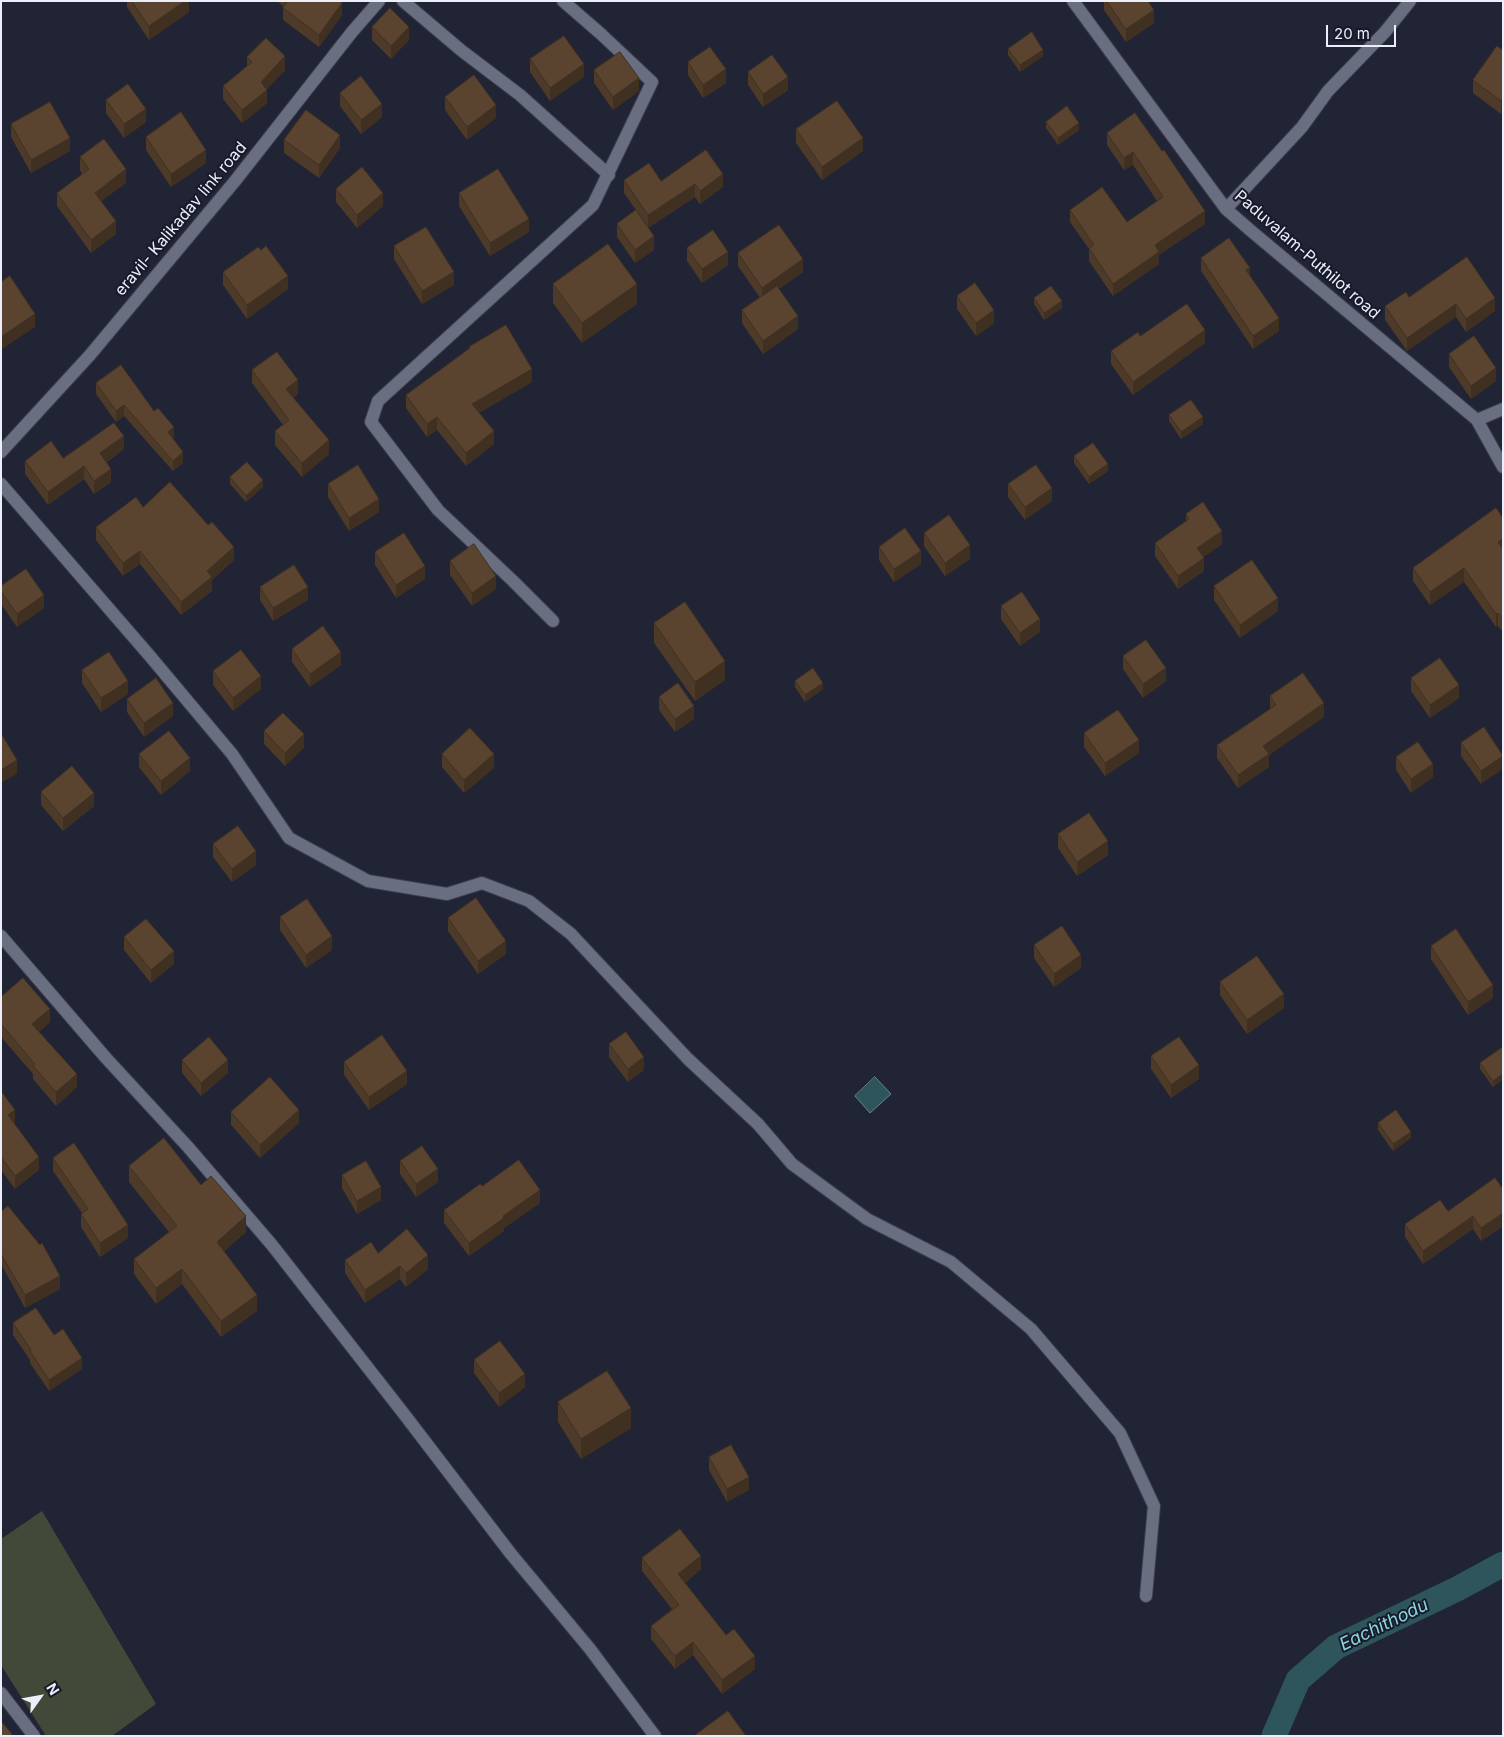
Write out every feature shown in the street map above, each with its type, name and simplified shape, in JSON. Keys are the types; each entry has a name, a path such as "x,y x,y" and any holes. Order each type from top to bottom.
{"street":[{"name":"eravil- Kalikadav link road","path":"1,452 90,356 236,181 352,32 380,1"},
{"path":"403,1 462,51 520,95 608,175"},
{"path":"553,621 514,581 438,510 371,422 378,401 593,205 652,82 602,34 563,1"},
{"name":"Paduvalam-Puthilot road","path":"1073,1 1226,209 1477,420 1503,467"},
{"path":"1226,209 1302,127 1328,91 1385,32 1410,1"},
{"path":"1477,420 1503,409"},
{"path":"1,484 150,655 232,754 290,838 368,881 447,894 482,883 530,901 571,934 688,1060 758,1124 792,1164 867,1220 951,1262 1031,1329 1120,1433 1154,1506 1146,1596"},
{"path":"1,936 106,1058 188,1147 272,1245 511,1554 590,1649 655,1736"},
{"path":"1,1693 34,1736"}],"shaded area":[{"path":"875,1077 891,1094 870,1113 855,1096"},
{"path":"42,1511 156,1704 112,1736 46,1736 1,1665 1,1539"}],"building":[{"path":"132,1 185,1 149,26"},
{"path":"288,1 341,1 342,3 319,35 283,8"},
{"path":"1107,1 1148,1 1154,10 1126,29"},
{"path":"390,8 409,27 391,46 372,27"},
{"path":"1032,32 1043,50 1020,65 1008,49"},
{"path":"564,36 584,64 550,88 530,59"},
{"path":"266,38 285,56 261,82 267,90 242,110 223,86 252,62 247,57"},
{"path":"1497,46 1503,50 1503,98 1501,101 1473,80"},
{"path":"710,47 726,69 703,85 688,62"},
{"path":"620,52 639,78 613,97 594,70"},
{"path":"772,55 788,77 763,94 748,72"},
{"path":"474,75 496,105 467,127 445,97"},
{"path":"361,76 382,104 361,120 340,93"},
{"path":"128,84 146,109 124,124 106,100"},
{"path":"837,101 863,138 822,167 796,129"},
{"path":"50,102 70,138 31,160 11,124"},
{"path":"1067,106 1079,123 1058,138 1046,122"},
{"path":"306,110 340,135 319,165 284,140"},
{"path":"181,112 206,150 171,174 146,137"},
{"path":"1135,113 1162,151 1164,150 1205,211 1155,245 1159,252 1113,284 1089,248 1094,245 1070,210 1102,187 1127,222 1163,197 1133,152 1124,158 1107,133"},
{"path":"104,139 126,169 95,193 116,221 91,240 57,193 89,169 80,157"},
{"path":"706,150 723,174 700,191 695,184 648,215 624,180 649,163 661,181"},
{"path":"362,167 383,193 357,215 336,189"},
{"path":"498,169 529,219 490,243 459,193"},
{"path":"636,210 654,236 635,250 617,224"},
{"path":"779,225 803,259 762,288 738,253"},
{"path":"426,227 454,272 422,291 394,246"},
{"path":"713,230 728,252 702,269 687,248"},
{"path":"1229,238 1250,268 1246,270 1279,318 1253,336 1201,258"},
{"path":"608,244 637,284 582,323 553,284"},
{"path":"266,246 288,276 247,305 223,272 258,247 261,250"},
{"path":"1467,257 1495,298 1466,319 1456,304 1407,338 1385,306 1406,292 1409,297"},
{"path":"10,276 35,314 1,337 1,282"},
{"path":"975,283 994,310 976,323 957,296"},
{"path":"777,286 798,316 763,341 742,310"},
{"path":"1051,286 1062,301 1044,313 1034,298"},
{"path":"1187,304 1205,330 1133,382 1111,351 1138,332 1140,336"},
{"path":"506,325 532,369 472,404 494,431 466,453 437,417 427,424 406,395 469,347"},
{"path":"1474,336 1496,368 1471,386 1449,354"},
{"path":"277,352 298,380 286,389 329,440 302,463 275,431 289,420 252,370"},
{"path":"121,365 154,411 158,408 174,427 168,432 183,452 173,461 124,405 116,411 96,383"},
{"path":"1191,400 1203,417 1181,432 1169,415"},
{"path":"114,423 124,436 100,453 111,469 94,481 84,466 48,492 25,461 51,441 63,458"},
{"path":"1093,443 1108,464 1089,477 1074,456"},
{"path":"247,462 263,480 246,496 230,477"},
{"path":"358,465 379,499 349,518 328,484"},
{"path":"1036,465 1052,488 1025,507 1008,484"},
{"path":"170,482 208,525 212,522 234,547 207,571 212,577 181,602 140,551 123,563 96,527 136,497 143,507"},
{"path":"1203,502 1222,531 1197,548 1204,558 1178,576 1155,543 1189,519 1186,514"},
{"path":"1496,508 1503,518 1503,539 1498,542 1503,549 1503,619 1498,613 1496,614 1464,568 1430,592 1413,568"},
{"path":"949,515 970,545 945,563 924,533"},
{"path":"905,528 921,551 894,569 879,547"},
{"path":"404,533 425,566 396,585 375,552"},
{"path":"474,544 496,576 472,593 450,561"},
{"path":"1252,560 1278,598 1240,625 1214,586"},
{"path":"294,565 308,587 273,608 260,587"},
{"path":"26,569 44,595 17,614 1,591 1,586"},
{"path":"1022,592 1040,619 1020,633 1001,606"},
{"path":"685,602 725,661 695,682 654,623"},
{"path":"323,626 341,652 310,674 292,649"},
{"path":"1146,640 1166,668 1143,684 1123,656"},
{"path":"241,650 261,676 233,698 213,671"},
{"path":"109,652 128,681 101,698 82,670"},
{"path":"1440,658 1459,685 1430,705 1411,678"},
{"path":"813,668 823,683 805,695 795,681"},
{"path":"1303,673 1324,703 1263,746 1269,754 1238,775 1217,745 1276,705 1270,696"},
{"path":"156,678 173,703 144,723 127,699"},
{"path":"678,683 694,706 675,719 659,697"},
{"path":"1118,710 1139,740 1105,763 1084,733"},
{"path":"283,713 304,734 285,753 264,731"},
{"path":"1484,727 1503,756 1481,771 1461,743"},
{"path":"470,728 494,754 464,780 442,754"},
{"path":"169,731 190,758 161,781 139,754"},
{"path":"1,735 17,760 1,770"},
{"path":"1418,742 1433,764 1411,779 1396,757"},
{"path":"72,766 94,793 63,818 41,792"},
{"path":"1089,813 1108,841 1077,862 1058,834"},
{"path":"238,826 256,851 232,869 213,844"},
{"path":"476,898 506,941 478,961 448,918"},
{"path":"307,899 332,936 306,955 280,917"},
{"path":"146,919 174,951 151,970 124,937"},
{"path":"1062,926 1081,955 1054,974 1034,945"},
{"path":"1456,929 1493,985 1468,1002 1431,946"},
{"path":"1257,956 1284,994 1247,1020 1220,982"},
{"path":"23,978 50,1009 32,1024 77,1074 56,1092 33,1066 35,1064 1,1024 1,997"},
{"path":"626,1032 644,1057 628,1069 609,1044"},
{"path":"382,1035 407,1071 369,1097 344,1062"},
{"path":"209,1037 228,1060 201,1083 182,1060"},
{"path":"1179,1037 1199,1065 1171,1085 1151,1056"},
{"path":"1503,1047 1503,1074 1493,1081 1480,1063"},
{"path":"270,1077 299,1110 260,1145 231,1112"},
{"path":"1,1091 15,1110 8,1115 39,1157 15,1176 1,1157"},
{"path":"1396,1110 1411,1132 1393,1144 1378,1123"},
{"path":"164,1138 201,1185 211,1176 246,1216 217,1242 257,1295 221,1321 182,1269 156,1288 134,1259 177,1226 129,1166"},
{"path":"74,1143 128,1225 100,1243 81,1214 88,1209 53,1158"},
{"path":"422,1146 438,1169 416,1184 400,1161"},
{"path":"519,1160 540,1190 469,1243 444,1210 480,1184 482,1186"},
{"path":"366,1161 381,1187 357,1201 342,1175"},
{"path":"1495,1178 1503,1189 1503,1213 1481,1228 1473,1216 1423,1251 1405,1224 1440,1200 1448,1211"},
{"path":"8,1206 40,1245 42,1243 60,1276 25,1295 1,1254 1,1212"},
{"path":"407,1229 428,1255 406,1273 400,1266 365,1290 345,1260 371,1242 378,1253"},
{"path":"36,1308 54,1335 63,1329 82,1358 49,1380 13,1323"},
{"path":"500,1341 525,1374 499,1393 474,1360"},
{"path":"607,1371 631,1408 581,1439 558,1402"},
{"path":"731,1445 749,1477 727,1489 709,1457"},
{"path":"680,1529 701,1556 678,1574 726,1635 734,1629 755,1656 722,1680 693,1642 675,1656 651,1626 679,1605 642,1558"},
{"path":"728,1711 746,1736 694,1736"},
{"path":"1,1721 12,1734 11,1736 1,1736"}],"waterway":[{"name":"Eachithodu","path":"1274,1736 1298,1680 1336,1647 1457,1589 1503,1564"}]}
